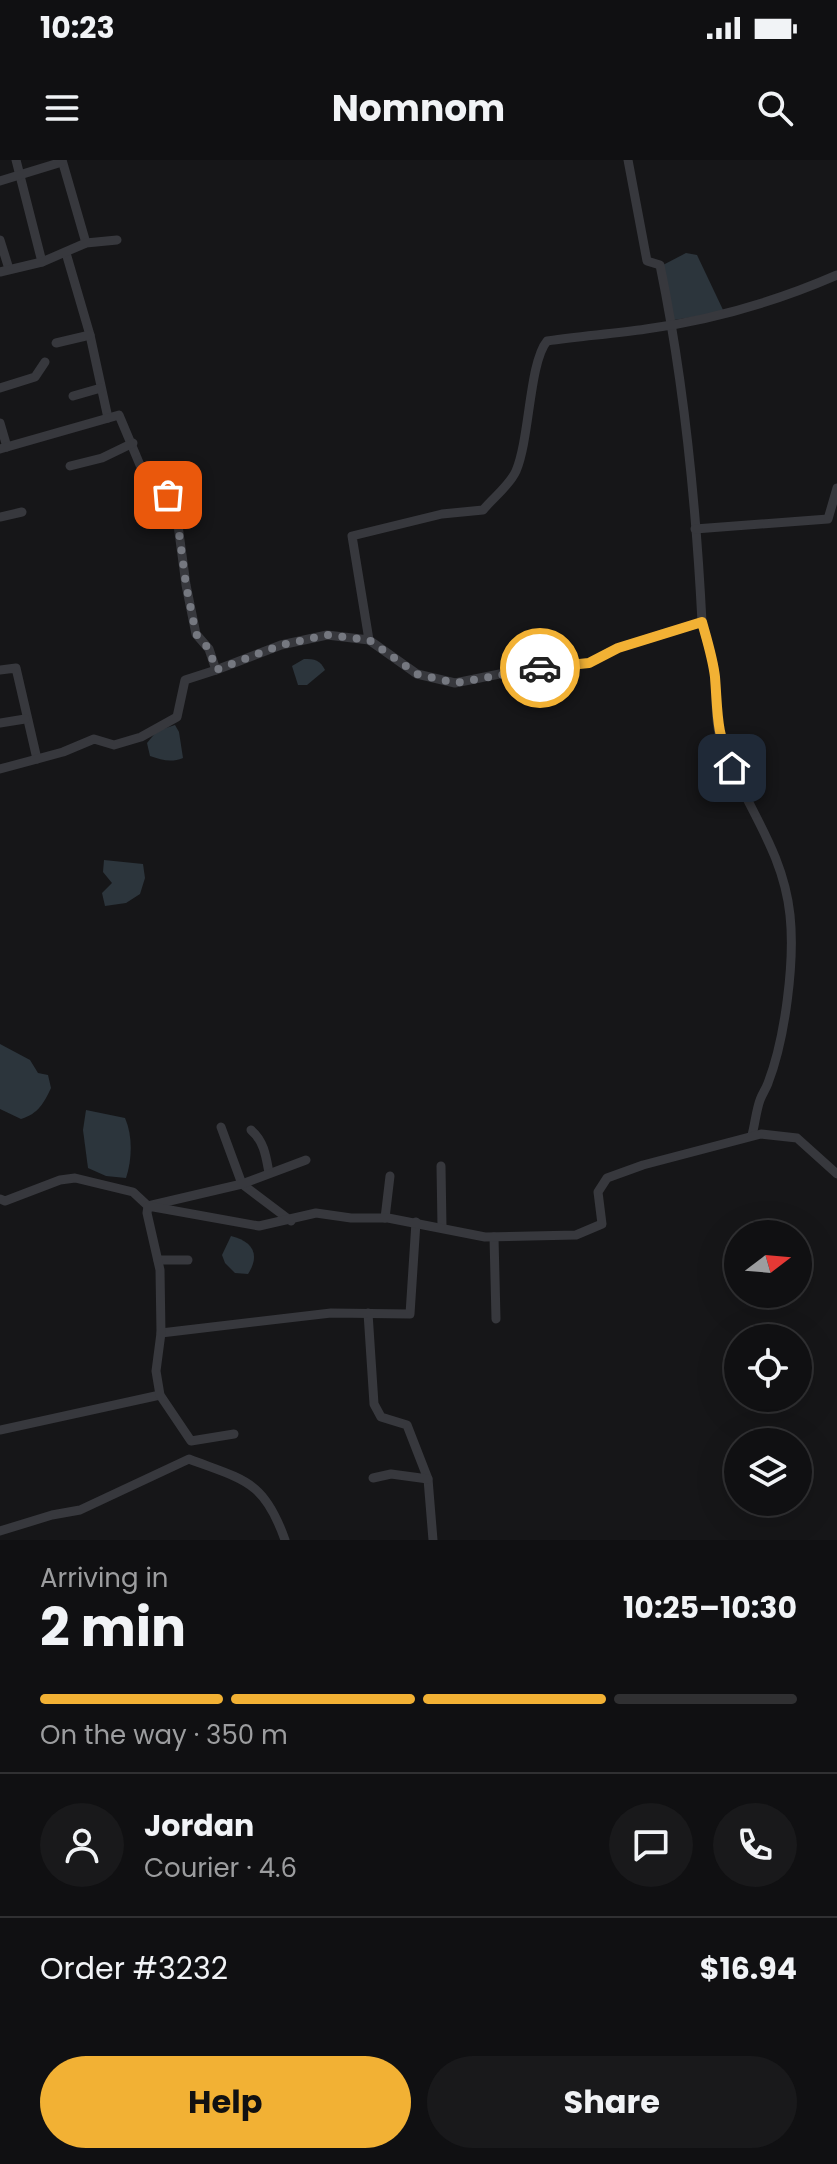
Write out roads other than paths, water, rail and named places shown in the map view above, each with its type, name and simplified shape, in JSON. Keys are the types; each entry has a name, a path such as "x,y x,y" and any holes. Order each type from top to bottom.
{"street":[{"path":"16,160 42,262"},
{"path":"628,160 647,261 660,265 673,325 702,622 715,674 715,712 722,745 766,831 784,876 790,918 790,963 781,1032 752,1135"},
{"path":"0,181 62,161 86,243"},
{"path":"0,240 5,270 42,262 86,243 117,240"},
{"path":"66,253 90,335 108,418"},
{"path":"369,640 352,536 442,514 483,510 515,473 529,417 540,351 547,341 673,325 742,310 837,275"},
{"path":"56,343 90,335"},
{"path":"0,388 35,377 45,362"},
{"path":"73,396 101,388"},
{"path":"0,423 4,448 119,415 140,465 160,480 176,510 196,634 209,649 216,670"},
{"path":"70,466 102,458 133,443"},
{"path":"695,529 828,519 837,488"},
{"path":"0,517 22,512"},
{"path":"0,769 94,739 114,745 141,737 177,717 185,680 281,645 327,635 369,640 417,674 455,683 519,670 589,663 618,648 702,622"},
{"path":"0,670 16,668 37,759"},
{"path":"0,723 25,719"},
{"path":"221,1127 242,1184 291,1221"},
{"path":"251,1130 263,1146 269,1173"},
{"path":"2,1201 60,1180 75,1178 133,1192 148,1206 259,1226 316,1213 416,1222 494,1237 576,1235 602,1224 598,1192 607,1178 752,1135 777,1134 797,1138 837,1174"},
{"path":"148,1206 242,1184 306,1160"},
{"path":"441,1166 442,1227"},
{"path":"385,1218 390,1176"},
{"path":"148,1206 161,1296 161,1333 156,1371 160,1395 191,1441 189,1459"},
{"path":"161,1333 278,1317 331,1313 410,1314 416,1222"},
{"path":"494,1237 496,1319"},
{"path":"158,1260 188,1260"},
{"path":"368,1313 374,1404 381,1417 407,1425 428,1479 433,1540"},
{"path":"0,1430 160,1395"},
{"path":"191,1441 234,1434"},
{"path":"0,1531 80,1510 189,1459 258,1489 271,1506 285,1540"},
{"path":"373,1478 391,1474 428,1479"}]}
